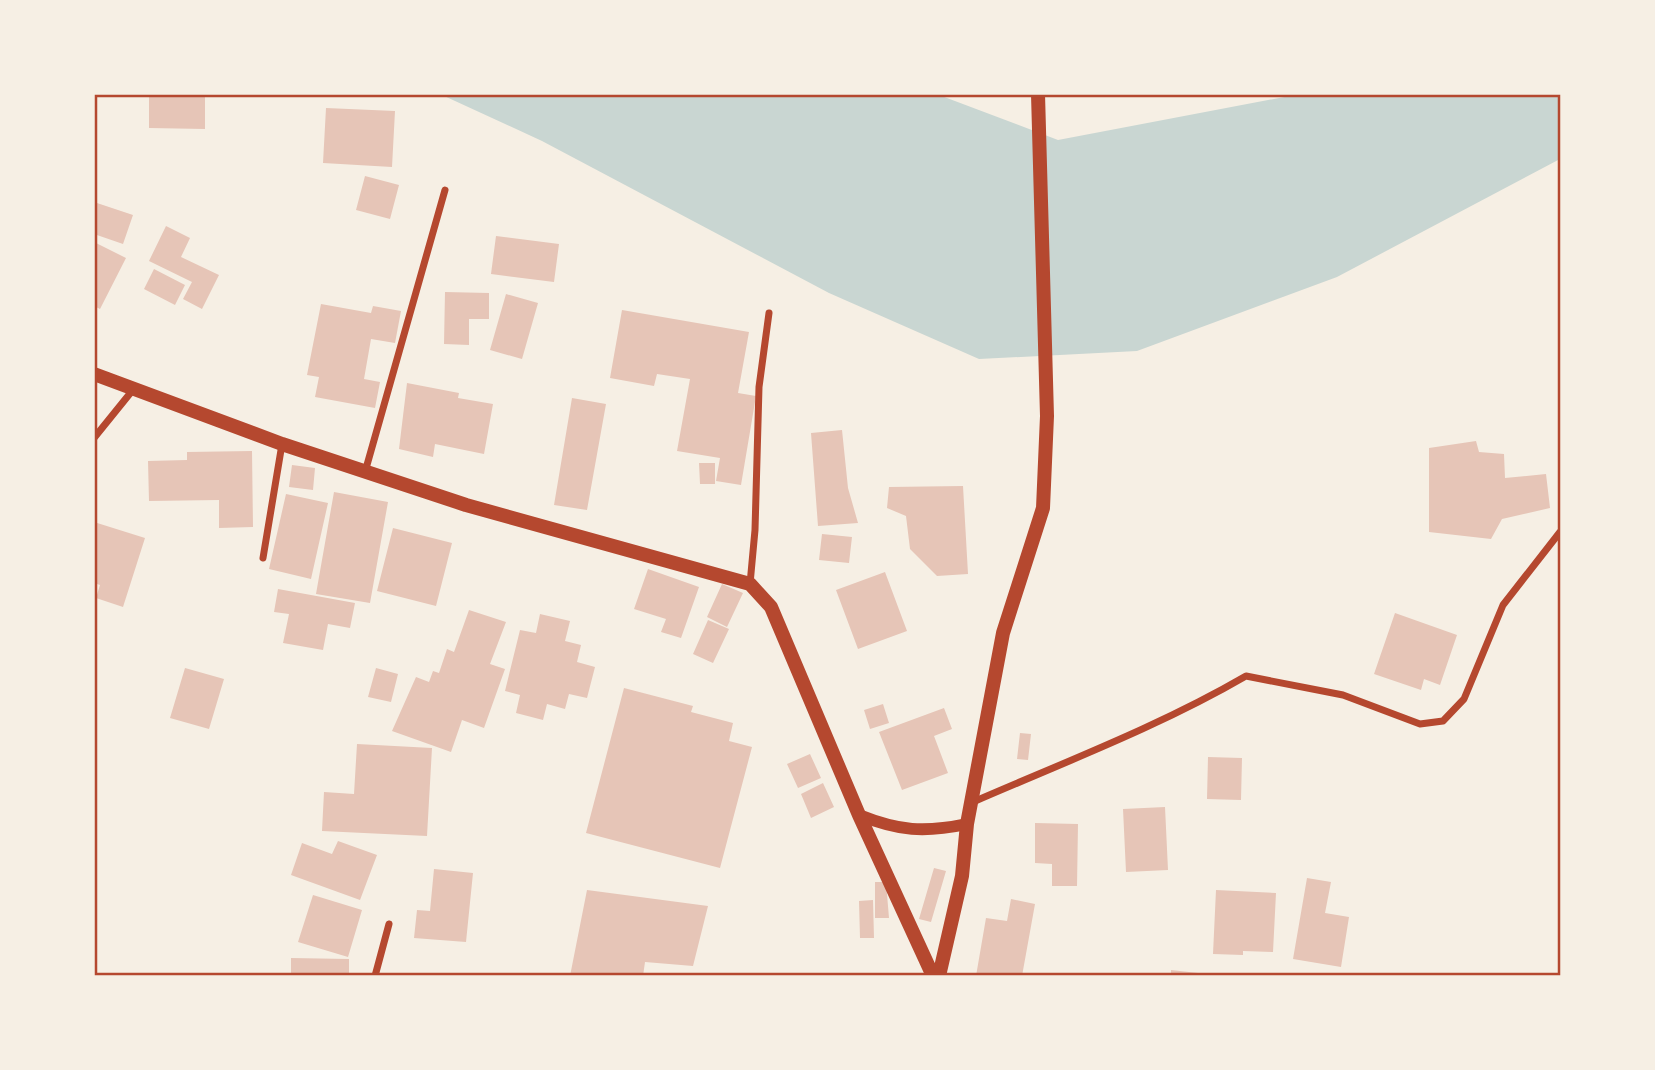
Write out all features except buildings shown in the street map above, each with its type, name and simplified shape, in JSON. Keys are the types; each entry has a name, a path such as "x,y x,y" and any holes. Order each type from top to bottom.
{"main road":[{"path":"939,975 962,876 967,824 1003,634 1043,508 1047,416 1038,94"},
{"path":"94,374 132,391 364,472 581,539 750,584 771,607 859,815 933,975"}],"street":[{"path":"364,472 445,190"},
{"path":"750,584 755,530 759,387 769,313"},
{"path":"94,438 132,391"},
{"path":"262,558 282,444"},
{"path":"973,802 1110,743 1215,694 1247,676 1343,695 1420,724 1443,722 1464,699 1503,605 1560,532"},
{"path":"859,815 893,828 921,830 967,824"},
{"path":"376,975 389,924"}],"shaded area":[{"path":"442,95 939,95 1058,140 1295,95 1560,95 1560,159 1337,277 1137,351 979,359 829,293 542,141"}]}
